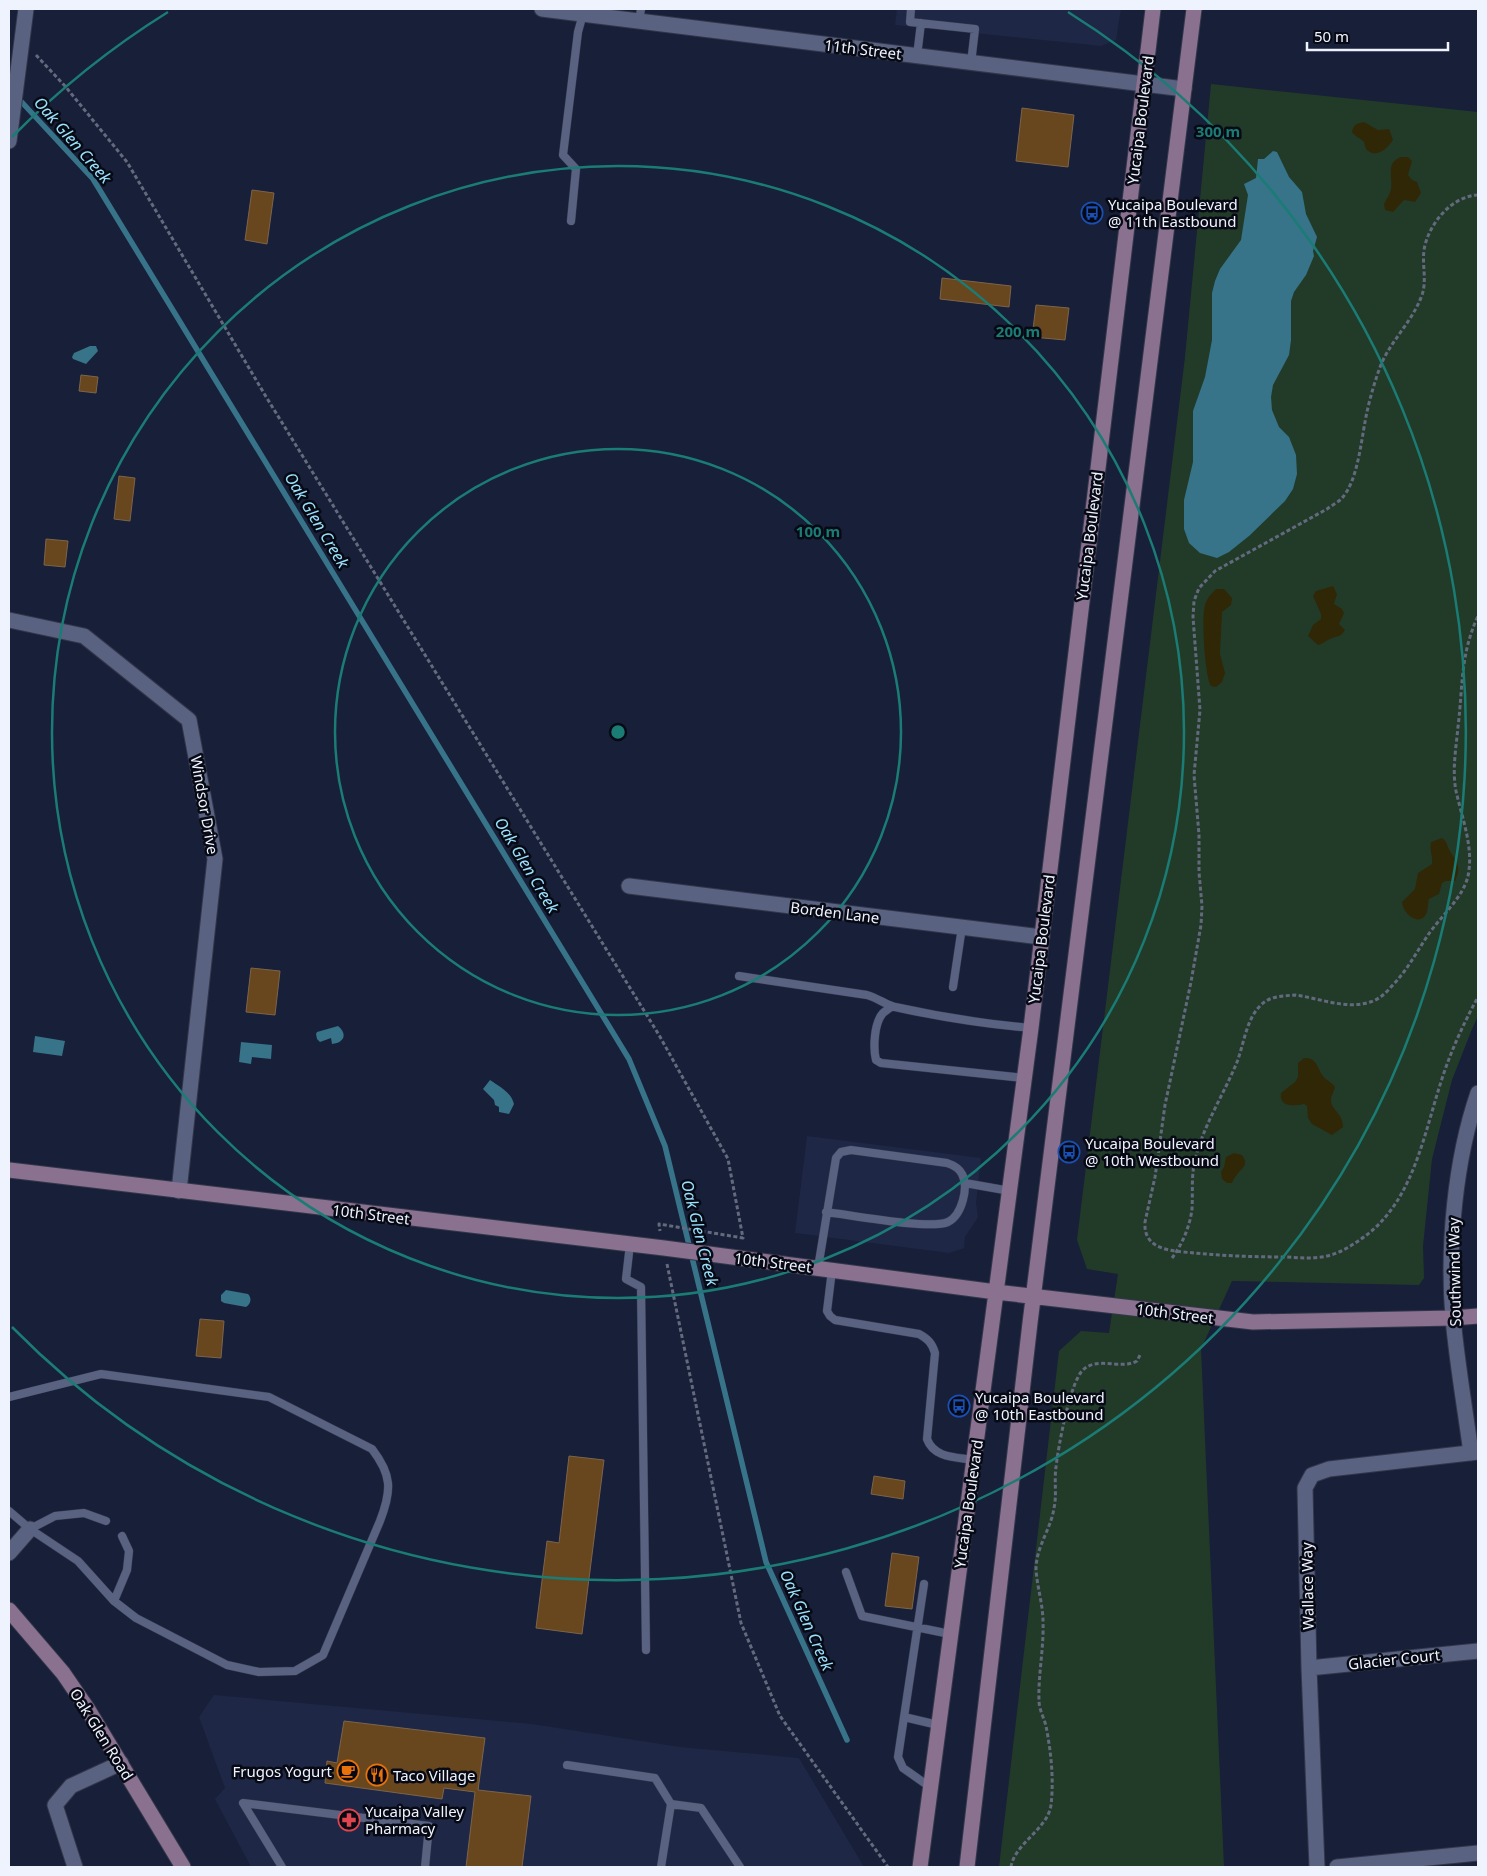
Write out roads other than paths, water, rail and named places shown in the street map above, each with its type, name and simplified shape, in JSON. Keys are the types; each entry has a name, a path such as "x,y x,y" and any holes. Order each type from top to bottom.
{"main road":[{"name":"Yucaipa Boulevard","path":"920,1867 1010,1191 1153,9"},
{"path":"967,1867 1033,1296 1194,9"},
{"name":"10th Street","path":"9,1170 630,1244 996,1292 1253,1322 1478,1316"},
{"name":"Oak Glen Road","path":"9,1610 63,1673 92,1715 182,1867"}],"street":[{"path":"10,135 26,9"},
{"name":"11th Street","path":"542,9 583,14 640,15 917,56 1184,89"},
{"name":"Windsor Drive","path":"9,620 84,636 189,720 215,859 179,1191"},
{"name":"Borden Lane","path":"629,886 1041,937"},
{"name":"Southwind Way","path":"1475,1453 1453,1318 1454,1208 1468,1122 1478,1093"},
{"name":"Wallace Way","path":"1317,1867 1309,1668 1305,1488 1312,1475 1329,1468 1475,1453"},
{"path":"9,1554 30,1529"},
{"name":"Glacier Court","path":"1309,1668 1478,1651"},
{"path":"75,1867 55,1804 71,1786 122,1763"},
{"path":"1337,1867 1478,1853"}],"lane":[{"path":"911,9 910,22 975,29 971,63"},
{"path":"571,221 576,169 563,155 578,32 583,14"},
{"path":"917,56 921,23"},
{"path":"953,987 962,927"},
{"path":"739,976 867,995 878,998 892,1006 948,1018 1030,1028"},
{"path":"892,1006 882,1014 878,1022 874,1053 876,1060 881,1063 1024,1078"},
{"path":"826,1212 928,1225 949,1222 958,1213 962,1202 965,1183 962,1173 956,1167 947,1163 851,1150 840,1152 836,1158 826,1212 825,1269 827,1311 835,1320 919,1334 927,1338 932,1344 935,1353 927,1439 930,1448 936,1453 974,1460"},
{"path":"965,1183 1010,1191"},
{"path":"630,1244 626,1279 640,1287 646,1650"},
{"path":"9,1398 101,1374 269,1397 372,1449 382,1463 389,1485 388,1501 323,1655 295,1671 259,1672 227,1666 136,1618 114,1601 78,1561 30,1529 9,1511"},
{"path":"30,1529 55,1516 84,1513 106,1521"},
{"path":"114,1601 127,1570 129,1551 122,1536"},
{"path":"846,1572 862,1616 950,1634"},
{"path":"924,1584 898,1756 903,1768 930,1787"},
{"path":"904,1718 938,1725"},
{"path":"567,1765 655,1778 671,1804 661,1867"},
{"path":"282,1867 243,1803 429,1826 425,1867"},
{"path":"671,1804 701,1808 740,1867"}],"waterway":[{"name":"Oak Glen Creek","path":"17,97 93,179 629,1059 665,1146 766,1562 847,1740"}],"place":[{"name":"Yucaipa Boulevard @ 11th Eastbound","path":"1092,213"},
{"name":"Yucaipa Boulevard @ 10th Westbound","path":"1069,1152"},
{"name":"Yucaipa Boulevard @ 10th Eastbound","path":"959,1406"},
{"name":"Frugos Yogurt","path":"348,1771"},
{"name":"Taco Village","path":"377,1775"},
{"name":"Yucaipa Valley Pharmacy","path":"349,1820"}]}
